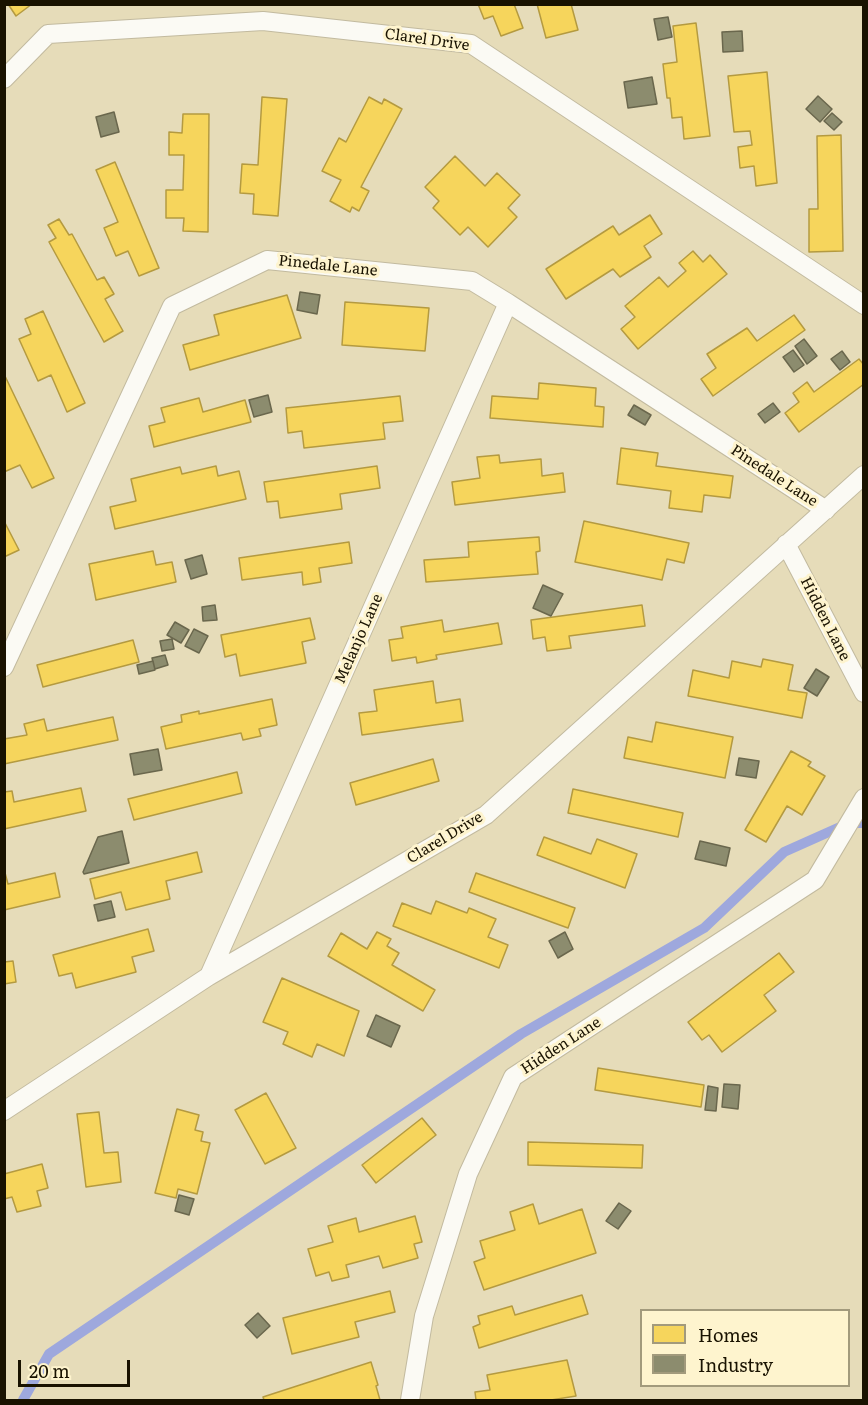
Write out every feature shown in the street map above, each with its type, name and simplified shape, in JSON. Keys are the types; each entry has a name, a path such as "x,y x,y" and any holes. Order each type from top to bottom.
{"lane":[{"name":"Clarel Drive","path":"4,79 48,34 262,21 471,44 864,305"},
{"name":"Pinedale Lane","path":"4,667 172,306 267,260 472,281 826,510"},
{"name":"Melanjo Lane","path":"209,976 508,303"},
{"name":"Clarel Drive","path":"4,1111 209,976 486,815 864,475"},
{"name":"Hidden Lane","path":"786,544 864,693"},
{"name":"Hidden Lane","path":"410,1401 424,1317 468,1174 513,1077 815,880 864,798"}],"building: Homes":[{"path":"8,4 32,4 16,16"},
{"path":"478,4 514,4 523,28 501,36 493,16 484,19"},
{"path":"537,4 571,4 578,30 546,38"},
{"path":"696,23 710,136 684,139 682,117 672,118 663,64 677,62 673,26"},
{"path":"767,72 777,183 756,186 754,166 740,168 738,147 752,145 750,131 734,132 728,76"},
{"path":"262,97 287,99 278,216 253,214 254,194 240,193 242,164 258,165"},
{"path":"369,97 382,104 384,99 402,109 361,187 369,191 359,211 352,207 350,212 330,201 341,180 322,171 339,138 346,142"},
{"path":"183,114 209,114 208,232 183,231 184,218 166,218 166,190 183,190 184,155 169,155 169,132 182,133"},
{"path":"841,135 843,251 809,252 809,209 818,209 817,136"},
{"path":"455,156 485,186 497,173 520,195 508,208 517,217 488,247 468,227 460,235 433,208 439,201 425,187"},
{"path":"115,162 159,268 139,276 128,251 116,256 104,228 118,222 96,170"},
{"path":"650,215 662,234 644,246 651,257 620,277 613,269 566,299 546,269 613,226 619,235"},
{"path":"59,219 69,235 72,234 97,280 104,277 114,294 105,299 123,331 104,342 49,242 56,238 48,225"},
{"path":"693,251 703,262 710,255 727,274 638,349 621,329 635,317 625,306 659,277 668,287 686,271 679,263"},
{"path":"287,295 301,338 190,370 183,345 219,335 214,315"},
{"path":"345,302 429,308 425,351 342,345"},
{"path":"43,311 85,403 67,412 51,375 38,381 19,339 31,334 25,319"},
{"path":"794,315 805,330 713,396 701,379 716,368 707,354 747,328 757,341"},
{"path":"859,359 864,365 864,384 799,432 785,413 799,402 793,393 807,382 814,392"},
{"path":"4,374 54,478 32,488 20,465 4,472"},
{"path":"539,383 596,388 595,406 604,407 603,427 490,418 492,396 538,399"},
{"path":"400,396 403,421 383,423 385,439 304,448 302,431 288,433 286,408"},
{"path":"199,398 203,412 245,400 251,422 154,447 149,426 165,422 161,408"},
{"path":"621,448 658,453 656,466 733,476 730,498 704,495 702,512 669,508 671,491 617,484"},
{"path":"499,455 500,463 541,459 542,476 563,473 565,492 455,505 452,482 480,478 477,457"},
{"path":"216,466 218,476 239,471 246,499 115,529 110,507 136,501 131,479 180,467 182,474"},
{"path":"377,466 380,488 340,494 342,509 280,518 278,501 267,502 264,482"},
{"path":"4,521 19,550 4,557"},
{"path":"584,521 689,543 684,563 667,559 662,580 575,562"},
{"path":"539,537 540,551 536,552 538,574 426,582 424,560 469,557 468,542"},
{"path":"349,542 352,563 319,568 321,582 303,585 302,572 242,580 239,558"},
{"path":"153,551 156,565 172,562 176,582 96,600 89,564"},
{"path":"642,605 645,626 569,636 571,648 547,651 545,637 533,639 531,620"},
{"path":"310,618 315,639 302,642 306,663 240,676 236,654 225,657 221,635"},
{"path":"442,620 444,632 498,623 502,644 436,655 437,659 417,663 416,657 392,661 389,640 403,638 401,627"},
{"path":"133,640 139,662 43,687 37,665"},
{"path":"763,659 793,665 788,690 807,693 802,718 688,696 693,670 729,678 732,661 761,667"},
{"path":"433,681 436,703 460,699 463,721 362,735 359,713 377,711 374,690"},
{"path":"272,699 277,725 259,729 261,736 243,740 241,733 166,749 161,727 182,722 181,715 199,711 199,714"},
{"path":"113,717 118,740 4,764 4,739 27,735 24,724 44,719 47,731"},
{"path":"656,722 733,737 725,778 624,758 628,737 652,742"},
{"path":"791,751 811,762 808,766 825,776 802,815 787,806 766,842 745,830"},
{"path":"433,759 439,781 356,805 350,783"},
{"path":"237,772 242,793 134,820 128,799"},
{"path":"81,788 86,811 4,829 4,792 12,791 14,802"},
{"path":"573,789 683,813 678,837 568,813"},
{"path":"544,837 591,854 597,839 637,854 625,888 537,855"},
{"path":"197,852 202,872 166,881 170,899 126,910 121,892 95,899 90,879"},
{"path":"4,869 8,884 55,873 60,897 4,910"},
{"path":"476,873 575,908 568,928 469,892"},
{"path":"436,901 467,913 469,908 496,919 488,937 508,945 499,968 393,926 402,903 431,914"},
{"path":"148,929 154,951 132,957 136,972 76,988 72,973 59,976 53,955"},
{"path":"377,932 391,939 387,946 399,953 392,965 435,990 423,1011 328,956 341,933 367,949"},
{"path":"779,953 794,972 764,995 776,1011 722,1052 709,1035 702,1040 688,1022"},
{"path":"13,961 16,982 4,984 4,962"},
{"path":"282,978 359,1011 344,1056 317,1044 312,1057 283,1044 288,1032 263,1022"},
{"path":"598,1068 704,1085 701,1107 595,1090"},
{"path":"266,1093 296,1148 265,1164 235,1110"},
{"path":"177,1109 199,1115 195,1130 203,1132 201,1141 210,1143 197,1194 178,1189 176,1198 155,1193"},
{"path":"99,1112 104,1153 118,1152 121,1182 86,1187 77,1114"},
{"path":"422,1118 436,1135 376,1183 362,1165"},
{"path":"528,1142 643,1145 642,1168 528,1165"},
{"path":"42,1164 48,1188 37,1191 41,1206 17,1212 12,1197 4,1199 4,1174"},
{"path":"533,1204 539,1224 582,1209 596,1253 484,1290 474,1262 485,1258 480,1241 515,1230 510,1212"},
{"path":"415,1216 422,1242 414,1244 418,1258 383,1268 379,1256 346,1265 349,1277 332,1281 329,1272 316,1276 308,1249 333,1242 328,1226 356,1218 359,1232"},
{"path":"390,1291 395,1312 355,1322 359,1337 292,1354 283,1318"},
{"path":"582,1295 588,1314 479,1348 473,1327 480,1324 478,1316 512,1306 515,1315"},
{"path":"567,1360 576,1396 551,1400 476,1400 475,1392 490,1390 487,1375"},
{"path":"371,1362 380,1400 264,1400 263,1397"}],"building: Industry":[{"path":"668,17 672,37 658,40 654,19"},
{"path":"742,31 743,51 723,52 722,32"},
{"path":"652,77 657,104 628,108 624,82"},
{"path":"818,96 832,109 820,122 806,109"},
{"path":"114,112 119,132 101,137 96,117"},
{"path":"832,113 842,122 834,130 824,121"},
{"path":"300,292 320,295 317,314 297,310"},
{"path":"804,339 817,356 807,364 795,346"},
{"path":"793,350 804,365 794,372 783,357"},
{"path":"842,351 850,362 840,370 831,359"},
{"path":"268,395 272,412 254,417 249,400"},
{"path":"773,403 780,412 765,423 758,414"},
{"path":"634,405 651,415 645,425 628,415"},
{"path":"202,555 207,574 191,579 185,560"},
{"path":"543,585 563,594 551,616 533,608"},
{"path":"215,605 217,620 203,621 202,607"},
{"path":"175,622 189,630 181,643 167,635"},
{"path":"194,629 208,636 199,653 185,646"},
{"path":"172,639 174,649 162,651 160,641"},
{"path":"165,655 168,665 155,669 152,658"},
{"path":"153,661 155,670 139,674 137,665"},
{"path":"816,669 829,677 817,696 804,688"},
{"path":"158,749 162,770 134,775 130,754"},
{"path":"739,758 759,761 756,778 736,775"},
{"path":"122,831 129,863 84,874 98,837"},
{"path":"700,841 730,848 726,866 695,859"},
{"path":"111,901 115,917 98,921 94,905"},
{"path":"565,932 573,949 558,958 549,941"},
{"path":"376,1015 400,1026 391,1047 367,1036"},
{"path":"724,1084 740,1085 738,1109 722,1107"},
{"path":"708,1086 718,1088 716,1111 705,1110"},
{"path":"179,1195 194,1199 189,1215 175,1211"},
{"path":"619,1203 631,1211 618,1229 606,1221"},
{"path":"258,1313 270,1326 257,1338 245,1325"}],"waterway":[{"path":"23,1400 49,1354 521,1034 704,928 784,852 849,823 864,823"}]}
